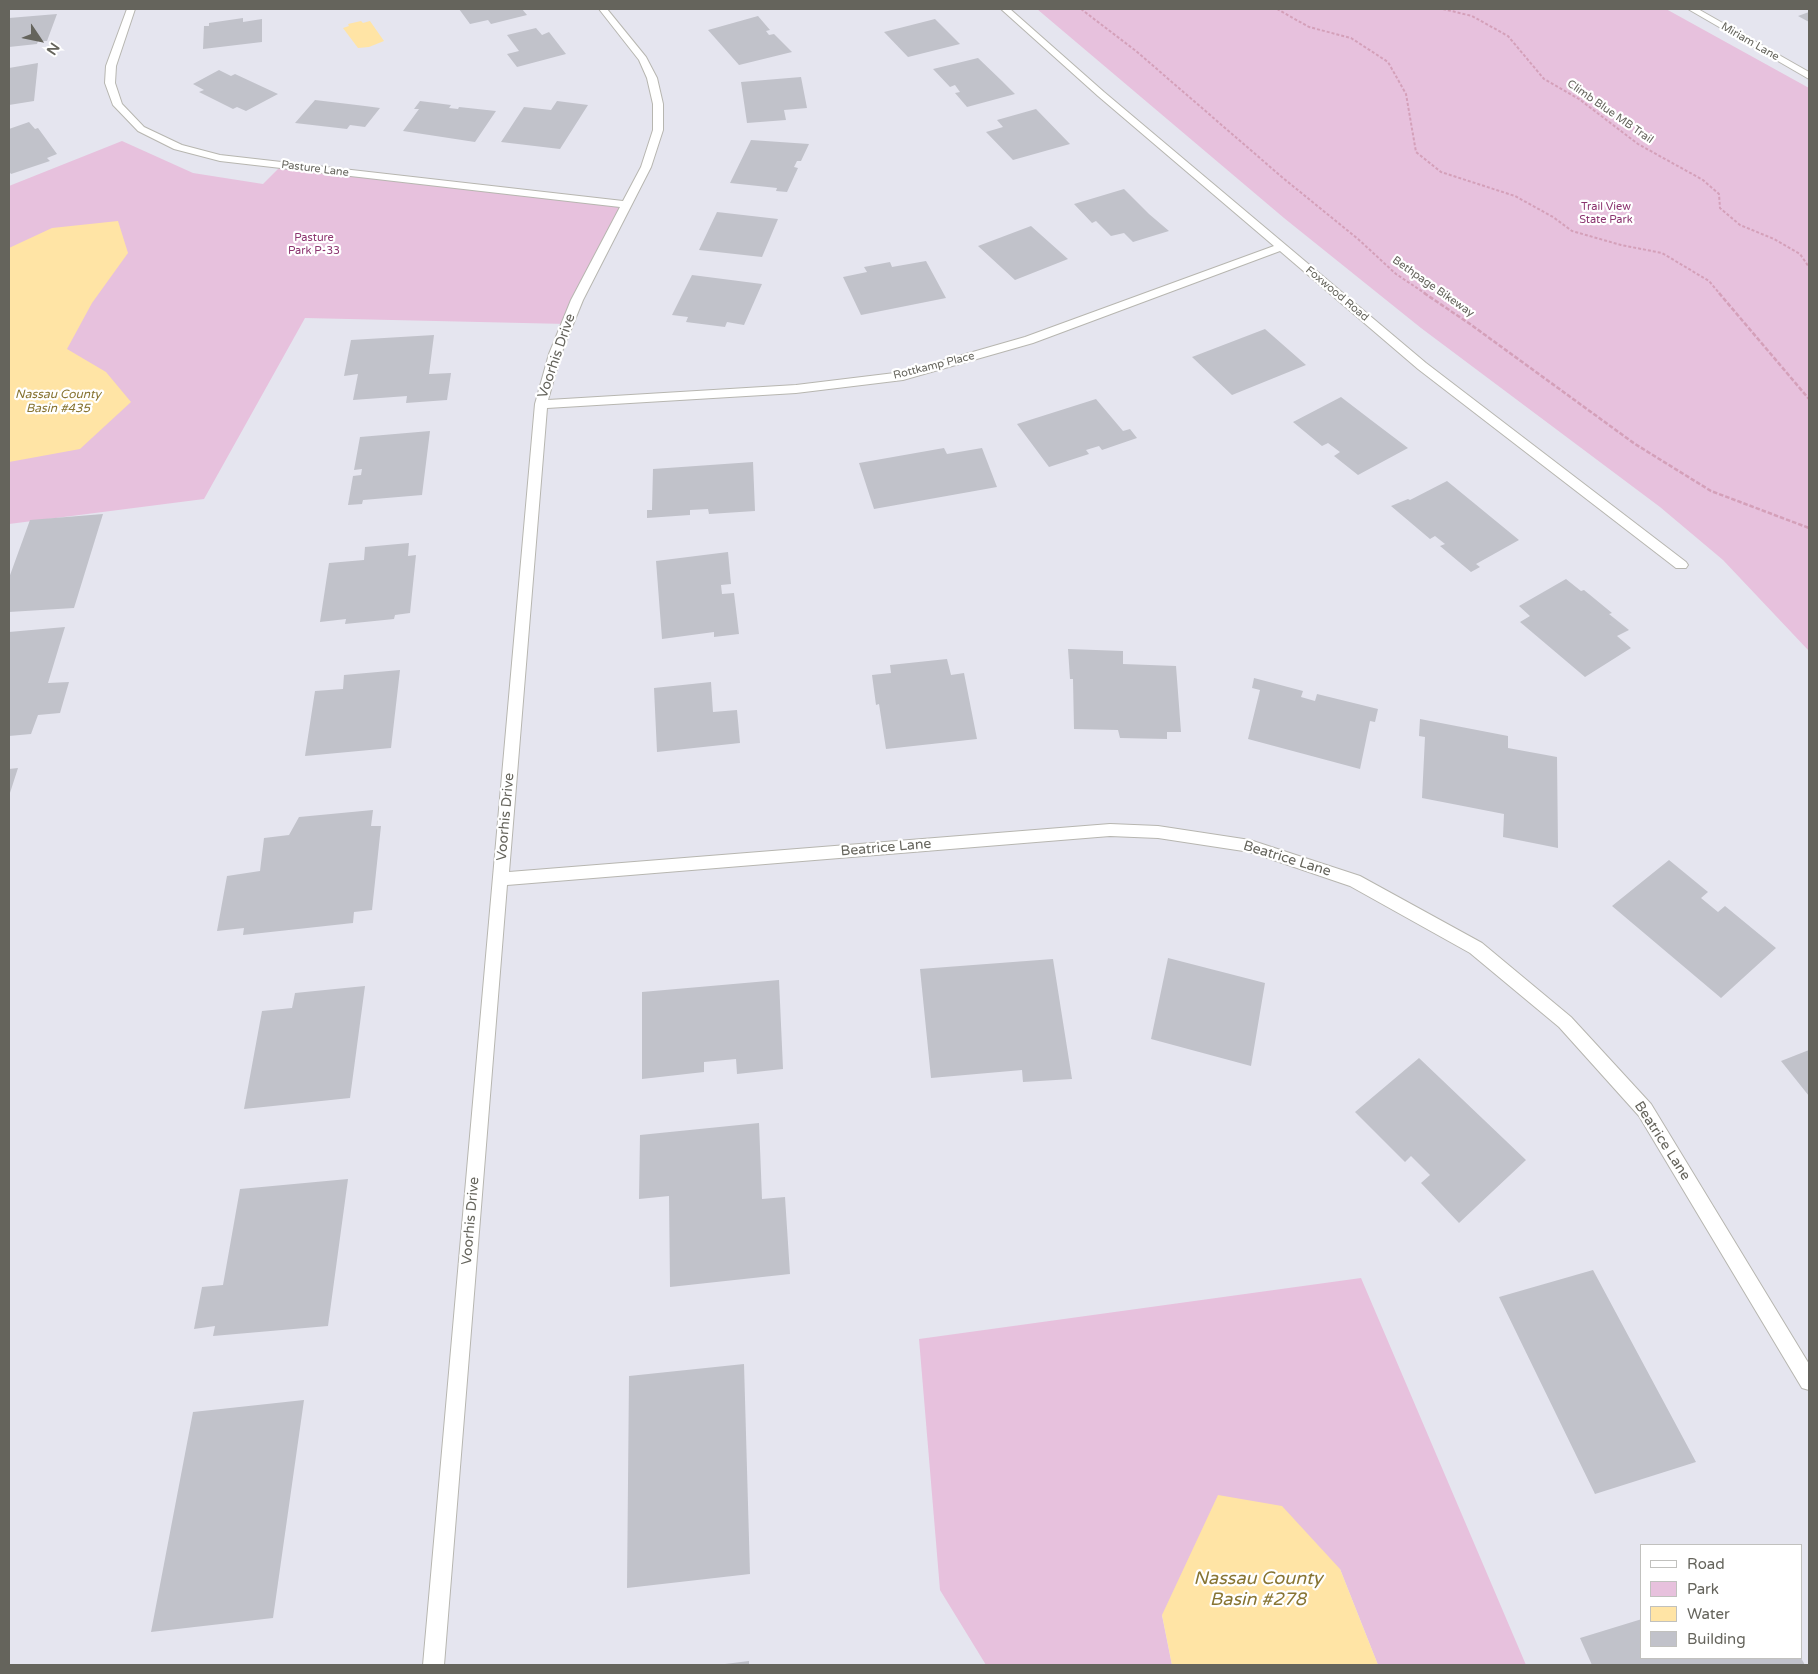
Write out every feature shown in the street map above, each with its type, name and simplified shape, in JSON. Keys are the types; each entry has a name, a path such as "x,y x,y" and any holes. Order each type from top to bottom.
{"street":[{"name":"Pasture Lane","path":"131,9 111,66 110,83 118,105 142,129 178,147 220,158 627,205"},
{"name":"Voorhis Drive","path":"433,1665 541,404 555,354 576,300 646,167 658,130 658,104 652,78 644,59 603,9"},
{"name":"Foxwood Road","path":"1005,9 1101,94 1422,366 1681,564"},
{"name":"Miriam Lane","path":"1692,9 1809,76"},
{"name":"Rottkamp Place","path":"541,404 796,389 903,376 1029,340 1280,246"},
{"name":"Beatrice Lane","path":"501,879 1110,830 1158,832 1250,846 1356,881 1476,948 1572,1029 1645,1110 1809,1382"}],"path":[{"name":"Bethpage Bikeway","path":"1081,9 1136,51 1283,178 1358,239 1396,274 1470,324 1636,444 1711,491 1809,528"},
{"path":"1277,9 1309,27 1351,38 1388,62 1406,94 1416,152 1441,172 1515,196 1572,230 1621,245 1662,253 1709,281 1763,342 1809,399"},
{"name":"Climb Blue MB Trail","path":"1443,9 1472,16 1508,36 1544,79 1579,99 1638,144 1703,180 1719,194 1720,208 1740,225 1774,239 1800,254 1809,267"}],"green space":[{"name":"Trail View State Park","path":"1037,9 1666,9 1809,88 1809,651 1723,560 1660,507 1421,328 1284,218"},
{"name":"Pasture Park P-33","path":"122,141 193,173 263,184 281,166 627,205 567,324 305,318 204,499 9,524 9,186"},
{"path":"1361,1278 1526,1665 1378,1665 1340,1569 1162,1615 1172,1665 986,1665 940,1590 919,1339"}],"water":[{"path":"361,21 363,23 370,21 384,41 369,47 358,48 343,28 349,26 348,24"},
{"name":"Nassau County Basin #435","path":"118,221 128,253 92,303 67,349 106,372 131,402 80,449 9,462 9,248 52,228"},
{"name":"Nassau County Basin #278","path":"1218,1495 1282,1506 1340,1569 1378,1665 1172,1665 1162,1615"}],"building":[{"path":"459,9 522,9 527,15 491,24 488,20 470,24"},
{"path":"1809,12 1809,22 1798,16"},
{"path":"57,14 47,41 9,47 9,18"},
{"path":"758,16 770,30 766,31 769,35 774,34 792,52 739,65 708,30"},
{"path":"243,18 243,22 262,19 262,42 203,49 204,26 209,26 209,23"},
{"path":"935,19 960,44 908,57 884,32"},
{"path":"536,28 542,35 549,32 566,54 517,67 507,54 519,51 507,35"},
{"path":"978,58 1015,94 967,107 955,93 960,92 955,85 950,87 933,69"},
{"path":"38,63 34,101 9,105 9,68"},
{"path":"219,70 231,76 235,74 278,94 246,111 237,107 233,109 199,92 204,90 193,84"},
{"path":"801,77 807,108 784,110 786,120 747,123 741,82"},
{"path":"315,100 380,108 365,127 350,125 347,129 295,123"},
{"path":"420,101 451,105 449,108 458,109 459,107 496,111 475,142 403,131 419,109 414,109"},
{"path":"557,101 588,105 560,149 501,142 524,107 551,110"},
{"path":"1036,109 1070,144 1013,160 986,132 1003,127 997,120"},
{"path":"29,122 35,129 38,128 57,154 47,158 50,161 11,174 9,171 9,129"},
{"path":"751,140 809,144 801,161 797,161 794,167 798,168 787,192 776,191 777,188 730,183"},
{"path":"1124,189 1169,231 1133,242 1124,233 1111,236 1096,221 1092,223 1074,204"},
{"path":"717,212 778,219 762,257 699,250"},
{"path":"1031,226 1068,259 1015,280 978,246"},
{"path":"926,261 946,298 861,315 843,277 867,272 864,267 890,262 892,267"},
{"path":"692,275 762,284 744,325 727,322 725,327 686,322 688,317 672,315"},
{"path":"1265,329 1306,365 1232,395 1192,357"},
{"path":"434,335 429,374 451,373 447,400 406,403 407,396 353,400 358,374 344,376 351,340"},
{"path":"1341,397 1408,448 1358,475 1334,456 1340,452 1328,443 1322,446 1293,422"},
{"path":"1096,399 1123,431 1130,429 1137,438 1102,450 1099,446 1086,450 1089,454 1049,467 1017,424"},
{"path":"430,431 422,495 363,500 362,504 348,505 353,476 361,475 362,469 354,470 360,437"},
{"path":"944,448 947,454 982,448 997,487 874,509 859,463"},
{"path":"753,462 755,511 709,514 708,509 690,510 690,515 647,518 647,510 652,510 653,469"},
{"path":"1447,481 1519,540 1476,564 1480,567 1471,572 1440,546 1445,544 1435,536 1430,539 1391,506 1408,499 1410,500"},
{"path":"103,514 74,608 9,612 9,578 30,520"},
{"path":"409,543 408,556 416,555 410,613 395,615 394,619 345,624 346,619 320,622 329,563 364,560 365,547"},
{"path":"728,552 731,584 721,585 722,594 734,593 739,634 714,637 714,632 662,639 656,561"},
{"path":"1566,579 1581,591 1584,590 1629,630 1617,636 1631,648 1585,677 1520,622 1530,616 1519,606"},
{"path":"65,627 48,683 69,682 60,713 38,715 31,734 9,736 9,632"},
{"path":"1068,649 1123,651 1123,664 1176,666 1181,732 1167,732 1167,739 1120,738 1118,730 1074,729 1073,679 1070,679"},
{"path":"947,659 951,675 964,673 977,739 886,749 879,704 876,705 872,675 891,673 890,665"},
{"path":"400,670 391,748 305,756 315,691 343,689 344,675"},
{"path":"1254,678 1303,691 1301,697 1315,701 1317,694 1378,709 1375,722 1370,721 1360,769 1248,739 1260,690 1252,688"},
{"path":"711,682 713,712 737,710 740,743 657,752 654,688"},
{"path":"1420,719 1508,736 1508,748 1557,757 1558,848 1503,837 1504,814 1422,798 1425,737 1419,736"},
{"path":"18,768 9,796 9,769"},
{"path":"373,810 371,826 381,826 372,910 354,912 353,923 243,935 244,928 217,931 227,876 260,871 264,838 289,835 299,817"},
{"path":"1669,860 1708,892 1701,898 1718,912 1725,906 1776,948 1721,998 1612,906"},
{"path":"1168,958 1265,983 1251,1066 1151,1039"},
{"path":"1053,959 1072,1079 1023,1082 1022,1070 931,1078 920,969"},
{"path":"779,980 783,1069 737,1074 736,1059 704,1062 704,1072 642,1079 642,992"},
{"path":"365,986 350,1098 244,1109 262,1011 292,1008 295,993"},
{"path":"1809,1050 1809,1096 1781,1061"},
{"path":"1419,1058 1526,1160 1459,1223 1421,1183 1430,1175 1411,1156 1405,1162 1355,1112"},
{"path":"759,1123 762,1199 785,1197 790,1274 670,1287 669,1196 639,1199 640,1135"},
{"path":"348,1179 328,1326 213,1336 215,1326 194,1329 202,1287 223,1285 240,1189"},
{"path":"1593,1270 1696,1462 1595,1494 1499,1297"},
{"path":"744,1364 750,1574 627,1588 629,1376"},
{"path":"304,1400 273,1618 151,1632 193,1412"},
{"path":"1640,1620 1640,1659 1802,1659 1805,1665 1592,1665 1580,1638"},
{"path":"749,1661 749,1665 725,1664"}]}
